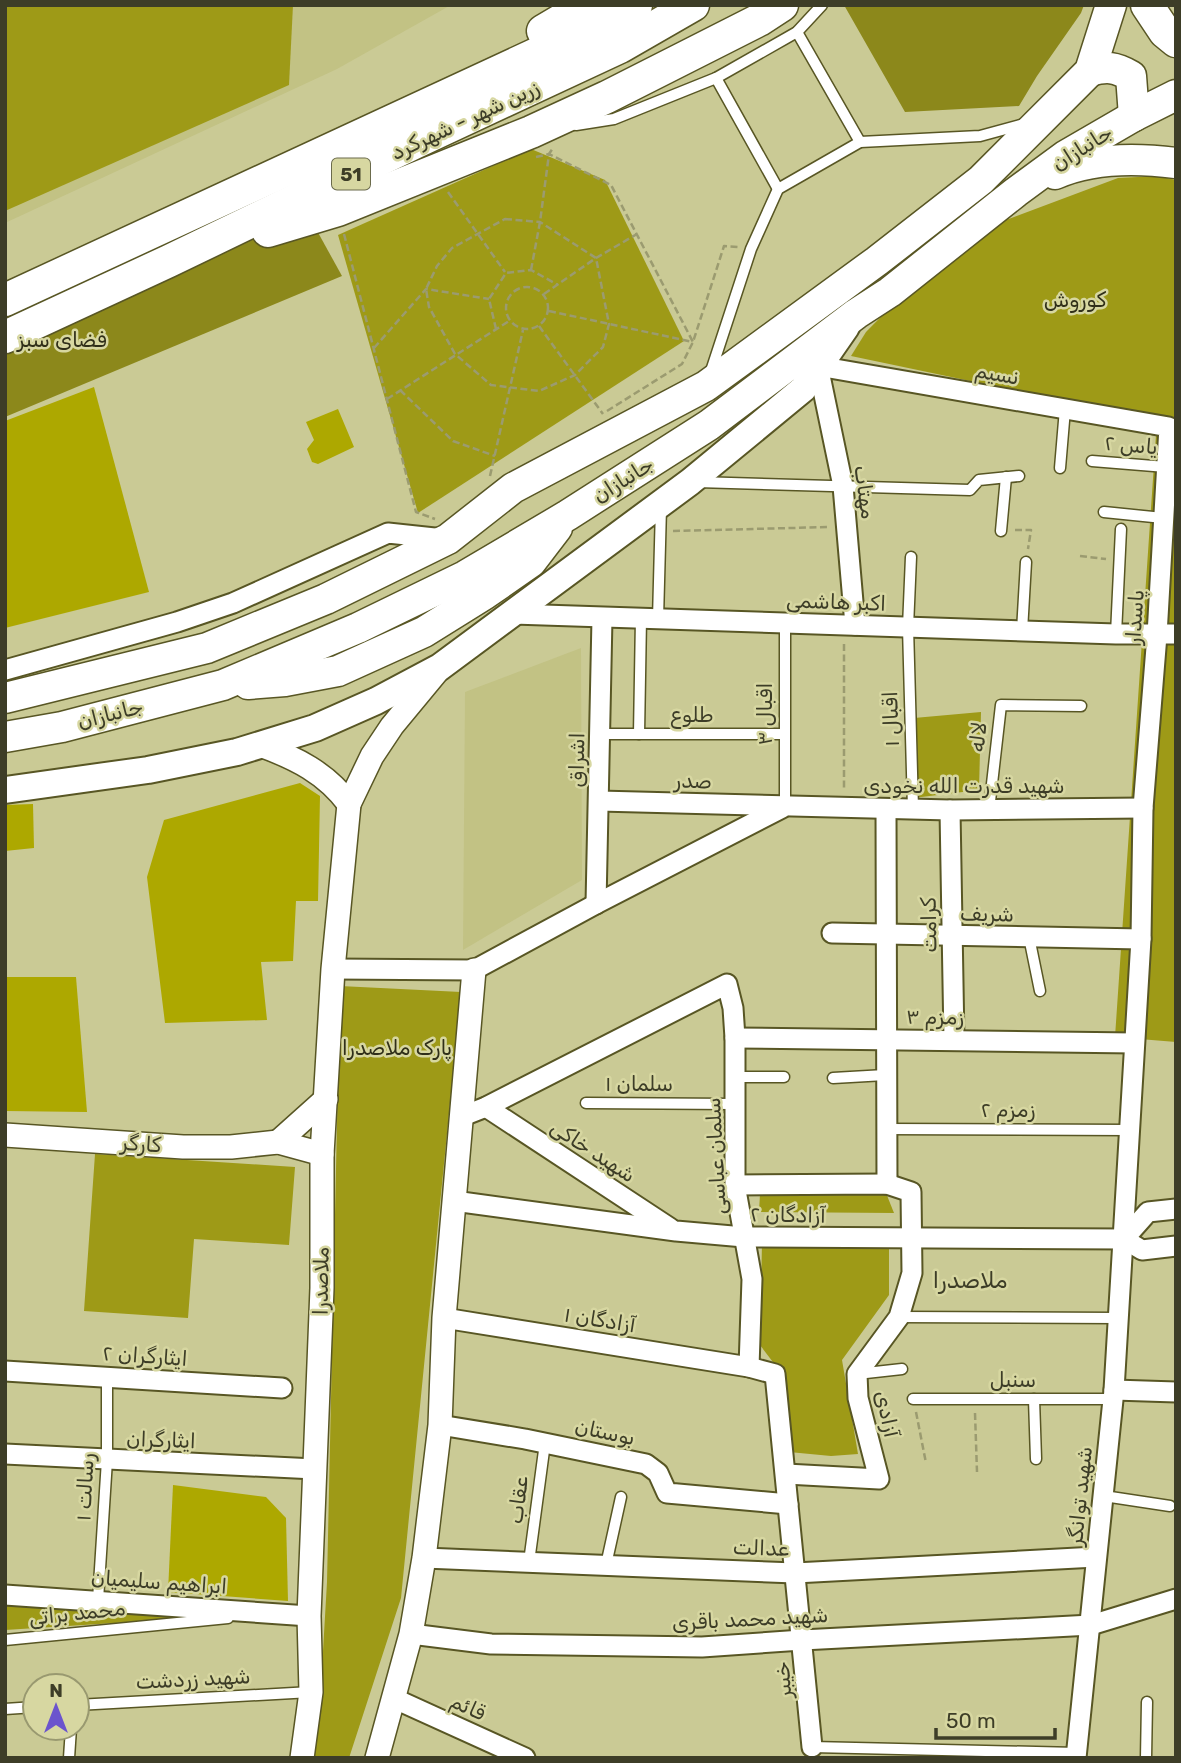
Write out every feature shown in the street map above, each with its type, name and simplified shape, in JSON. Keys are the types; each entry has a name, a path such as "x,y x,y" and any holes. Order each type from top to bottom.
{"highway":[{"name":"51","path":"401,115 587,5"},
{"name":"زرین شهر - شهرکرد","path":"5,300 155,233 401,115 610,20 636,5"},
{"name":"زرین شهر - شهرکرد","path":"5,337 620,47 693,5"},
{"path":"1147,5 1165,33 1176,41"},
{"path":"169,261 538,148 607,97 759,20 790,19"}],"main road":[{"name":"جانبازان","path":"5,698 207,648 326,599 513,488 610,424 706,386 877,261 981,180 1090,71 1111,5"},
{"path":"1090,71 1107,66 1131,76 1134,116"},
{"name":"جانبازان","path":"5,737 62,727 223,685 285,681 338,671 424,632 531,562 568,514 709,425 856,314 890,292 1065,156 1176,95"},
{"path":"1016,192 1066,169 1147,159 1176,163"},
{"path":"5,790 148,770 237,752 315,728 364,707 440,667 690,482 803,389 856,314"},
{"path":"53,687 62,727"}],"street":[{"name":"نسیم","path":"818,366 1169,427"},
{"name":"مهتاب","path":"818,366 844,486 848,526 850,625"},
{"name":"پاسدار","path":"1134,1043 1141,939 1143,808 1166,635 1163,518 1169,427"},
{"path":"5,670 177,622 233,603 388,533 442,529"},
{"name":"اکبر هاشمی","path":"513,614 1166,635"},
{"name":"اشراق","path":"596,904 602,618"},
{"path":"260,745 285,754 324,775 349,804 372,756 440,667"},
{"name":"صدر","path":"599,801 785,807"},
{"name":"ملاصدرا","path":"302,1758 311,1692 309,1616 322,1288 322,1154 333,969 349,804"},
{"path":"333,969 474,970 785,807"},
{"name":"شهید قدرت الله نخودی","path":"785,807 989,811 1143,808"},
{"path":"735,1185 887,1184 886,809"},
{"name":"کرامت","path":"950,810 954,1040"},
{"name":"شریف","path":"832,933 1141,939"},
{"path":"377,1758 411,1634 425,1558 440,1425 444,1318 474,970"},
{"name":"سلمان عباسی","path":"486,1107 727,984 733,1008 735,1038 735,1185 752,1279 749,1367"},
{"name":"زمزم ۳","path":"735,1038 1134,1043"},
{"name":"شهید توانگر","path":"1077,1755 1113,1394 1134,1043"},
{"path":"278,1142 326,1099"},
{"path":"463,1116 486,1107"},
{"name":"شهید خاکی","path":"486,1107 676,1231"},
{"name":"کارگر","path":"5,1135 183,1146 231,1147 278,1142 322,1154"},
{"name":"آزادی","path":"786,1474 879,1479 858,1398 857,1374 899,1317 912,1273 911,1192 887,1184"},
{"name":"آزادگان ۲","path":"454,1201 676,1231 744,1237 1124,1239 1142,1250 1176,1245"},
{"path":"1124,1239 1148,1212 1176,1209"},
{"name":"آزادگان ۱","path":"444,1318 749,1367"},
{"name":"خیبر","path":"749,1367 775,1374 812,1746"},
{"name":"ایثارگران ۲","path":"5,1371 282,1388"},
{"path":"1113,1394 1176,1392"},
{"name":"بوستان","path":"440,1425 646,1464 659,1473 667,1493 788,1504"},
{"name":"ایثارگران","path":"5,1454 315,1469"},
{"name":"عدالت","path":"425,1558 795,1573 1096,1557"},
{"name":"ابراهیم سلیمیان","path":"5,1595 309,1616"},
{"name":"شهید محمد باقری","path":"411,1634 491,1644 702,1647 1091,1625 1176,1599"},
{"name":"قائم","path":"393,1698 525,1758"}],"lane":[{"path":"538,148 570,126 614,119 716,78 790,19 822,5"},
{"path":"790,19 860,142"},
{"path":"716,78 778,189"},
{"path":"706,386 751,249 778,189 860,142 980,136 1038,121"},
{"path":"1060,468 1065,409"},
{"name":"یاس ۲","path":"1092,461 1166,467"},
{"path":"690,482 970,490 979,480 1019,476"},
{"path":"1001,531 1006,477"},
{"path":"639,734 649,618 661,531 661,503"},
{"path":"1104,512 1163,518"},
{"path":"1116,634 1121,529"},
{"name":"اقبال ۱","path":"911,557 908,627 913,809"},
{"path":"1022,631 1026,562"},
{"name":"اقبال ۳","path":"785,622 785,807"},
{"name":"لاله","path":"989,811 1001,705 1081,706"},
{"name":"طلوع","path":"600,734 784,734"},
{"path":"1029,937 1040,991"},
{"path":"833,1078 885,1076"},
{"path":"736,1077 784,1077"},
{"name":"سلمان ۱","path":"586,1103 734,1104"},
{"name":"زمزم ۲","path":"886,1129 1130,1130"},
{"path":"899,1317 1117,1318"},
{"path":"857,1374 902,1369"},
{"name":"رسالت ۱","path":"98,1600 107,1460 107,1376"},
{"name":"سنبل","path":"913,1399 1034,1399 1113,1394"},
{"path":"1034,1399 1036,1459"},
{"name":"عقاب","path":"529,1562 545,1443"},
{"path":"1104,1496 1170,1506"},
{"path":"606,1565 621,1497"},
{"name":"محمد براتی","path":"5,1640 278,1613"},
{"name":"شهید زردشت","path":"91,1704 311,1692"},
{"path":"1146,1758 1147,1702"},
{"name":"خیبر","path":"812,1746 1077,1755"},
{"path":"832,1746 834,1758"}],"path":[{"path":"538,148 570,126"},
{"path":"531,270 540,222 538,148"},
{"path":"538,148 611,185 693,342"},
{"path":"446,189 506,273"},
{"path":"374,348 426,289 436,266 452,248 505,219 540,222 596,258 609,324 603,347 575,375 539,391 491,385 455,354 429,307 426,289"},
{"path":"344,233 416,512 442,529"},
{"path":"544,294 637,234"},
{"path":"539,326 610,424 682,364 693,342 724,246 751,249"},
{"path":"496,329 489,299 506,273 531,270 558,285"},
{"path":"529,286 544,294 549,311 539,326 523,330 509,321 505,305 513,291 529,286"},
{"path":"426,289 489,299"},
{"path":"549,311 693,342"},
{"path":"387,400 509,321"},
{"path":"488,486 523,330"},
{"path":"400,390 453,441 495,456"},
{"path":"661,531 848,526"},
{"path":"1001,531 1031,530 1026,562"},
{"path":"844,808 850,625"},
{"path":"913,1399 926,1463"},
{"path":"974,1399 977,1472"}],"shaded area":[{"path":"5,5 451,5 337,69 5,223"},
{"path":"581,648 582,880 463,950 465,692"}],"green space":[{"path":"5,5 293,5 289,85 5,211"},
{"path":"844,5 1084,5 1019,106 905,112"},
{"path":"531,149 605,180 684,341 418,513 338,235"},
{"name":"کوروش","path":"1158,176 1176,180 1176,1042 1115,1037 1157,420 851,356 866,332 925,272 982,229 1118,178"},
{"name":"فضای سبز","path":"310,218 342,276 5,417 5,305"},
{"path":"981,712 979,790 913,798 914,718"},
{"name":"پارک ملاصدرا","path":"340,986 461,992 401,1598 349,1758 312,1758 320,1703 327,1582"},
{"path":"95,1154 295,1167 289,1245 194,1239 188,1318 84,1311"},
{"path":"886,1193 894,1213 759,1212 760,1194"},
{"path":"762,1242 889,1248 889,1295 842,1360 858,1454 831,1456 789,1452 782,1374 760,1345"},
{"path":"5,1600 193,1618 5,1630"}],"building":[{"path":"94,387 149,592 5,628 5,421"},
{"path":"338,409 354,447 318,464 312,462 307,449 314,440 306,422"},
{"path":"300,783 320,796 318,901 296,901 293,961 261,962 267,1020 165,1023 147,877 164,820"},
{"path":"33,804 34,848 5,851 5,805"},
{"path":"5,977 76,977 87,1112 5,1111"},
{"path":"173,1485 266,1497 286,1518 288,1601 168,1592"}],"district":[{"name":"ملاصدرا","path":"970,1280"}]}
